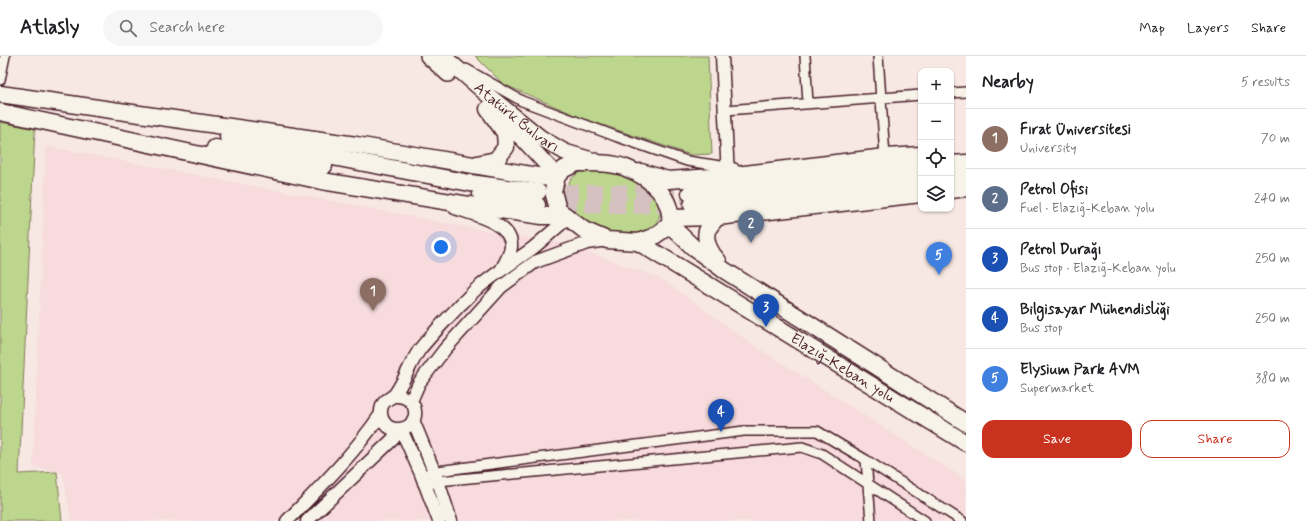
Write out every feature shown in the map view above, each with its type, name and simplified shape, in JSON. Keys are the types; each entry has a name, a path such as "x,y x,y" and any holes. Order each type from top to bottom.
{"highway":[{"path":"0,94 307,138 556,178"},
{"path":"0,94 470,183 537,198 324,166 0,112"},
{"path":"474,165 496,160 506,147 505,133 488,109"},
{"path":"0,112 322,181 542,216 567,217"},
{"path":"954,154 966,153"},
{"path":"918,155 885,157 771,171 728,172 668,180 626,167 600,163 577,163 564,169 556,178 553,192 558,210 584,230 607,240 638,242 653,237 670,222 918,194"},
{"path":"954,164 966,163"},
{"path":"626,167 647,180 662,192 669,206 670,222"},
{"path":"918,168 691,199 918,179"},
{"path":"954,176 966,175"},
{"path":"954,190 966,188"},
{"path":"717,217 707,231 707,244 714,257 735,278"},
{"name":"Elazığ-Keban yolu","path":"670,222 694,248 735,278 966,423"},
{"name":"Elazığ-Keban yolu","path":"638,242 966,443"}],"main road":[{"name":"Atatürk Bulvarı","path":"428,56 522,138 556,178"},
{"name":"Atatürk Bulvarı","path":"444,56 489,96 542,138 565,152 600,163"}],"street":[{"path":"0,80 4,56"},
{"path":"444,56 522,101 687,161 728,172 726,110 722,56"},
{"path":"805,56 808,103"},
{"path":"878,56 885,157"},
{"path":"954,93 966,92"},
{"path":"726,110 918,94"},
{"path":"426,198 498,225 505,230 510,239 511,246 508,257 499,272"},
{"path":"287,521 364,439 381,414 384,402 394,396 419,350 439,326 478,288 534,247 567,217"},
{"path":"411,401 419,383 445,349 501,287 535,262 587,243 607,240"},
{"path":"394,396 405,397 411,401 415,409 414,420 436,476 451,521"},
{"path":"381,414 385,424 390,428 406,428 414,420"},
{"path":"399,429 439,521"},
{"path":"307,521 393,439 399,429"},
{"path":"422,479 744,431 817,431 866,460 962,521"},
{"path":"436,476 802,447 822,454 925,521"},
{"path":"866,460 871,521"}],"shaded area":[{"path":"46,146 482,230 562,243 662,279 752,344 966,480 966,521 71,521 63,473 33,467"}],"green space":[{"path":"475,56 708,56 712,154 691,155 582,118 503,84"},
{"path":"0,122 35,129 19,474 57,472 62,521 0,521"},
{"path":"591,169 610,171 626,176 635,180 651,192 657,199 660,207 660,215 650,231 621,237 596,230 570,210 565,198 570,180 578,173"}],"tunnel":[{"path":"539,192 690,193"},
{"path":"537,205 692,205"}],"place":[{"name":"Petrol Ofisi","path":"751,243"},
{"name":"Elysium Park AVM","path":"939,275"},
{"name":"Fırat Üniversitesi","path":"373,311"},
{"name":"Petrol Durağı","path":"766,327"},
{"name":"Bilgisayar Mühendisliği","path":"721,432"}]}
